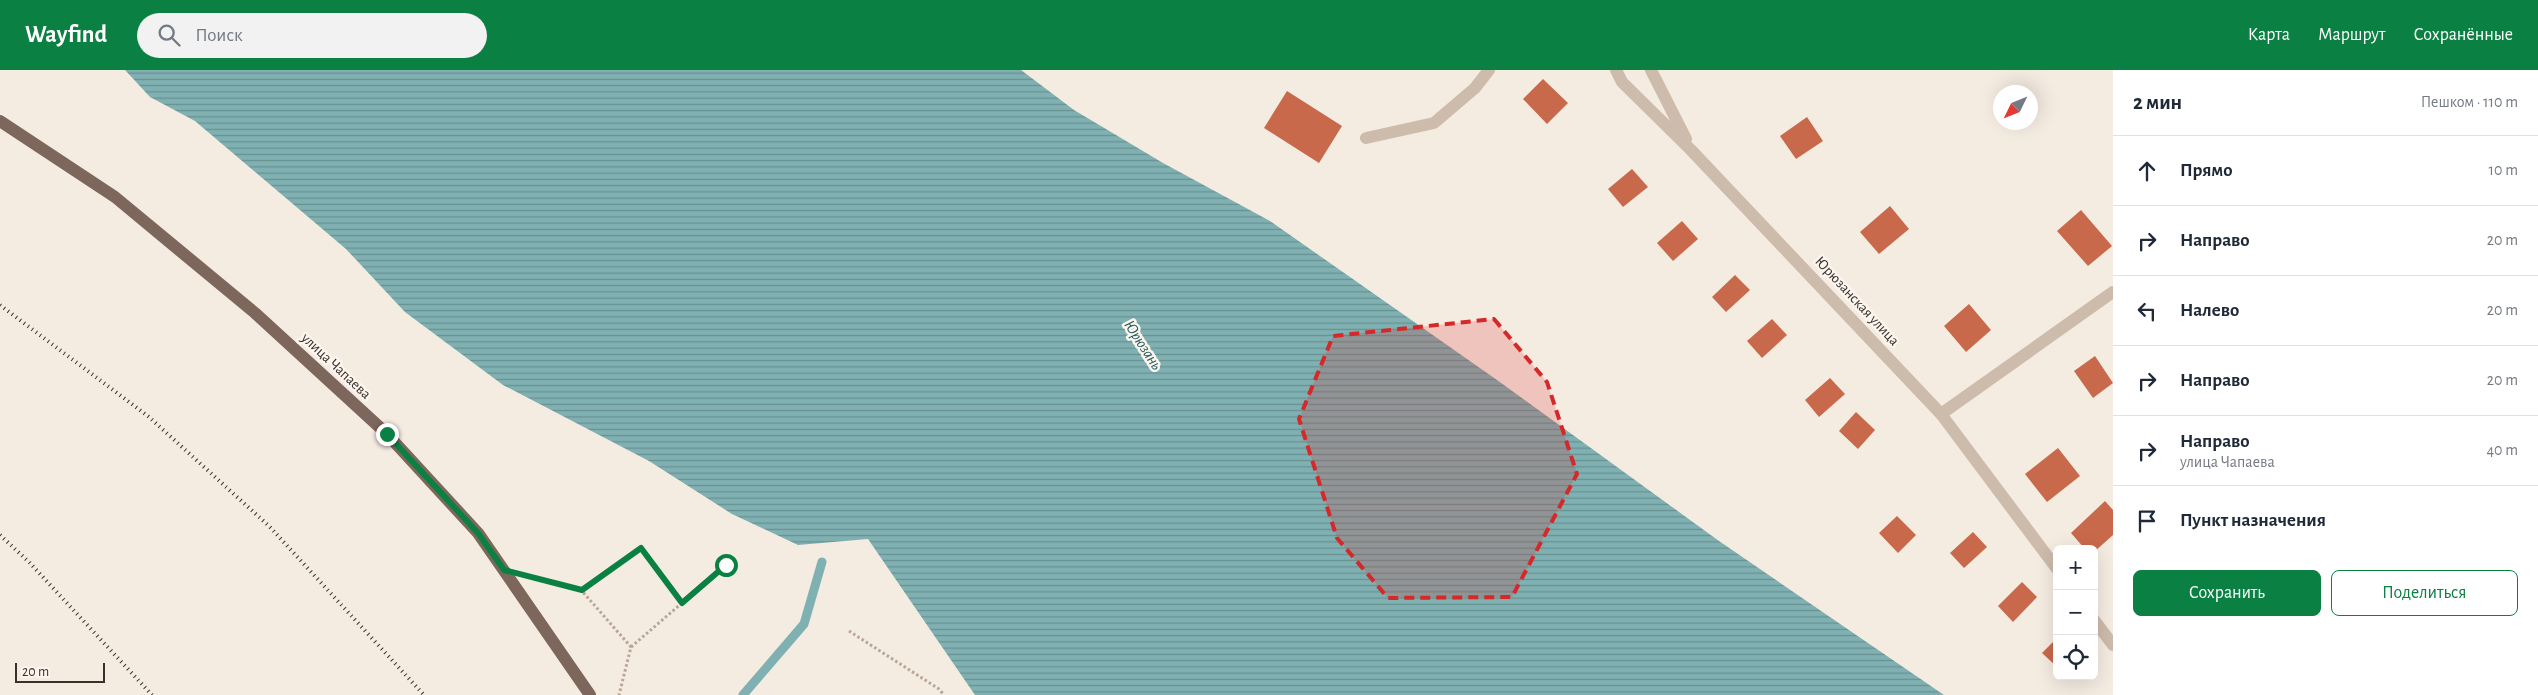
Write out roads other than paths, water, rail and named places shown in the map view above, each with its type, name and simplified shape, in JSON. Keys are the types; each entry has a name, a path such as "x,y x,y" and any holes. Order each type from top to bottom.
{"main road":[{"name":"улица Чапаева","path":"0,121 115,197 255,313 387,434 478,533 590,695"}],"street":[{"path":"1366,138 1434,123 1475,88 1489,70"},
{"name":"Юрюзанская улица","path":"1616,70 1622,82 1691,150 1941,414 2053,564"},
{"path":"1651,70 1691,150"},
{"path":"1941,414 2113,292"},
{"path":"2098,625 2113,645"}],"water":[{"name":"Юрюзань","path":"125,70 1021,70 1074,110 1163,163 1270,221 1497,380 1719,541 1944,695 975,695 868,539 798,545 732,514 649,461 503,385 405,312 346,249 195,121 150,97"}],"waterway":[{"path":"743,695 804,624 822,562"}],"railway":[{"path":"0,305 149,417 269,526 424,695"},
{"path":"0,535 29,562 152,695"}]}
